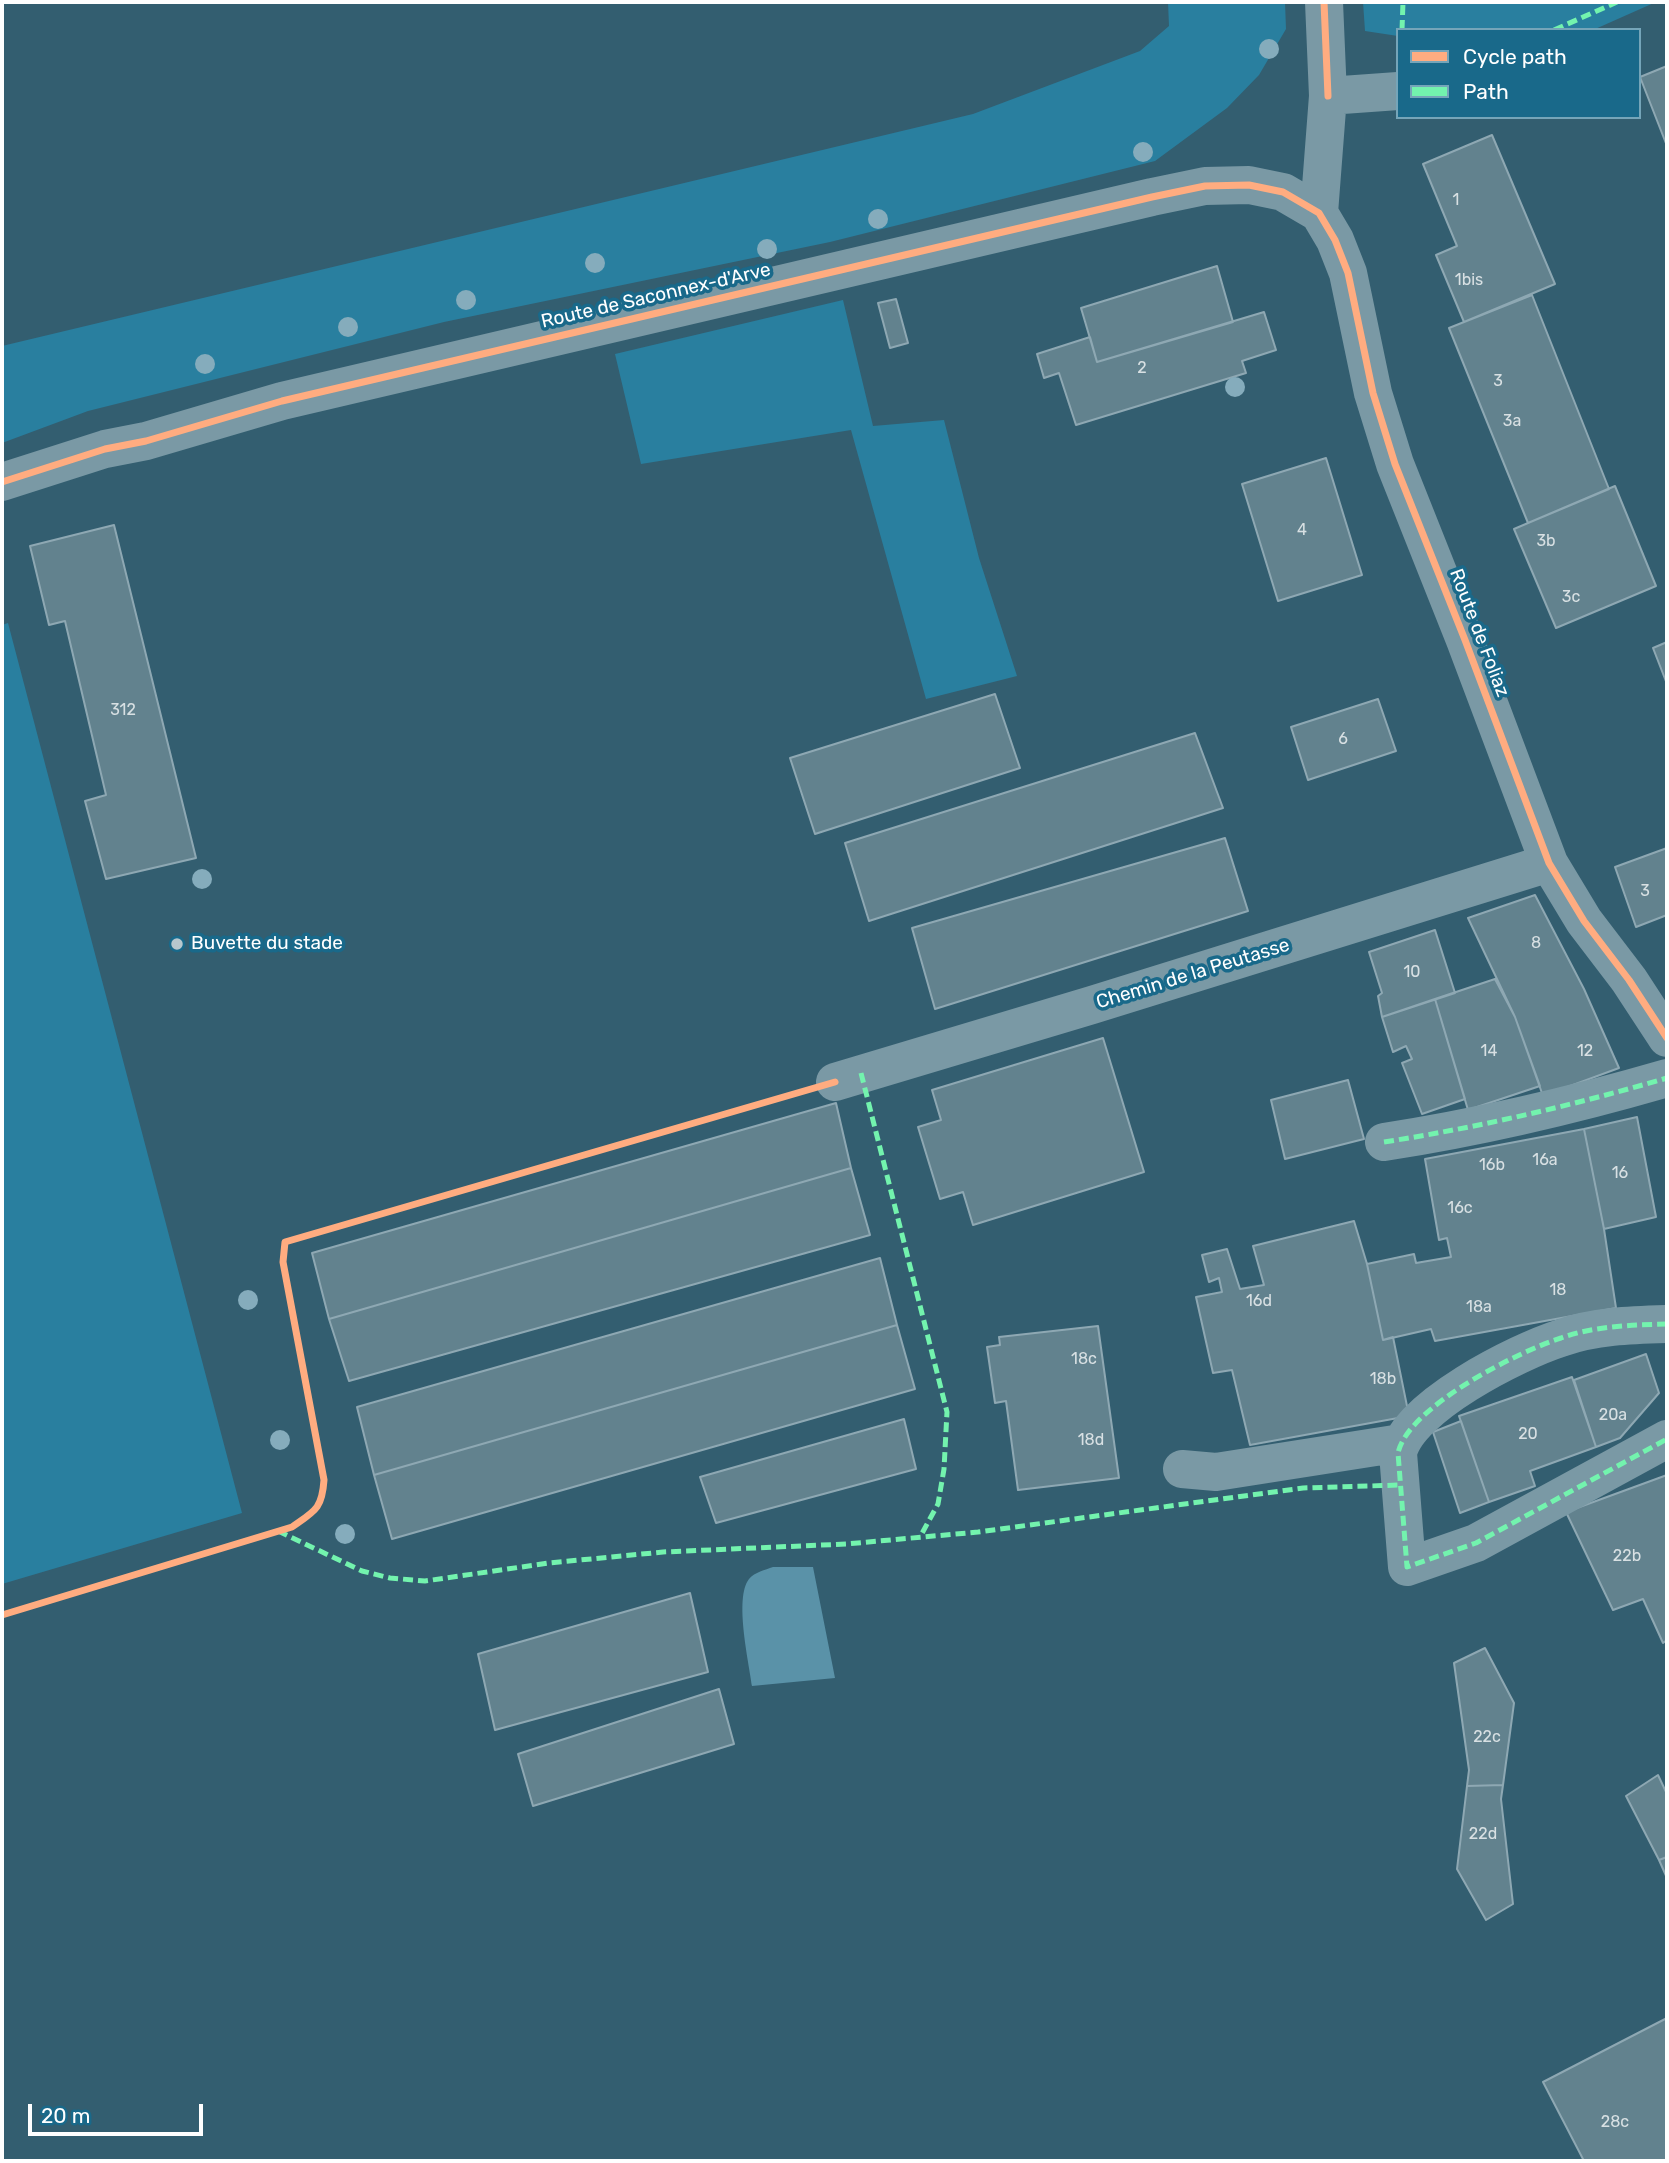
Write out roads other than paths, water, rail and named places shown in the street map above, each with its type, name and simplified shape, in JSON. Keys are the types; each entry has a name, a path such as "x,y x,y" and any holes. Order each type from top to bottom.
{"street":[{"path":"1319,213 1328,96 1324,2"},
{"path":"1328,96 1396,91"},
{"name":"Route de Saconnex-d'Arve","path":"2,482 93,453 146,442 282,401 740,292 1205,186 1249,185 1283,192 1319,213"},
{"name":"Route de Foliaz","path":"1319,213 1335,240 1348,272 1373,393 1395,464 1549,863 1584,921 1629,980 1667,1038"},
{"name":"Chemin de la Peutasse","path":"835,1082 1549,863"},
{"path":"1384,1142 1457,1131 1580,1103 1667,1078"},
{"path":"1667,1324 1624,1326 1562,1337 1475,1379 1418,1420 1401,1443 1398,1453 1407,1567 1476,1543 1667,1439"},
{"path":"1182,1469 1216,1472 1401,1443"}],"place":[{"name":"Buvette du stade","path":"177,944"}]}
